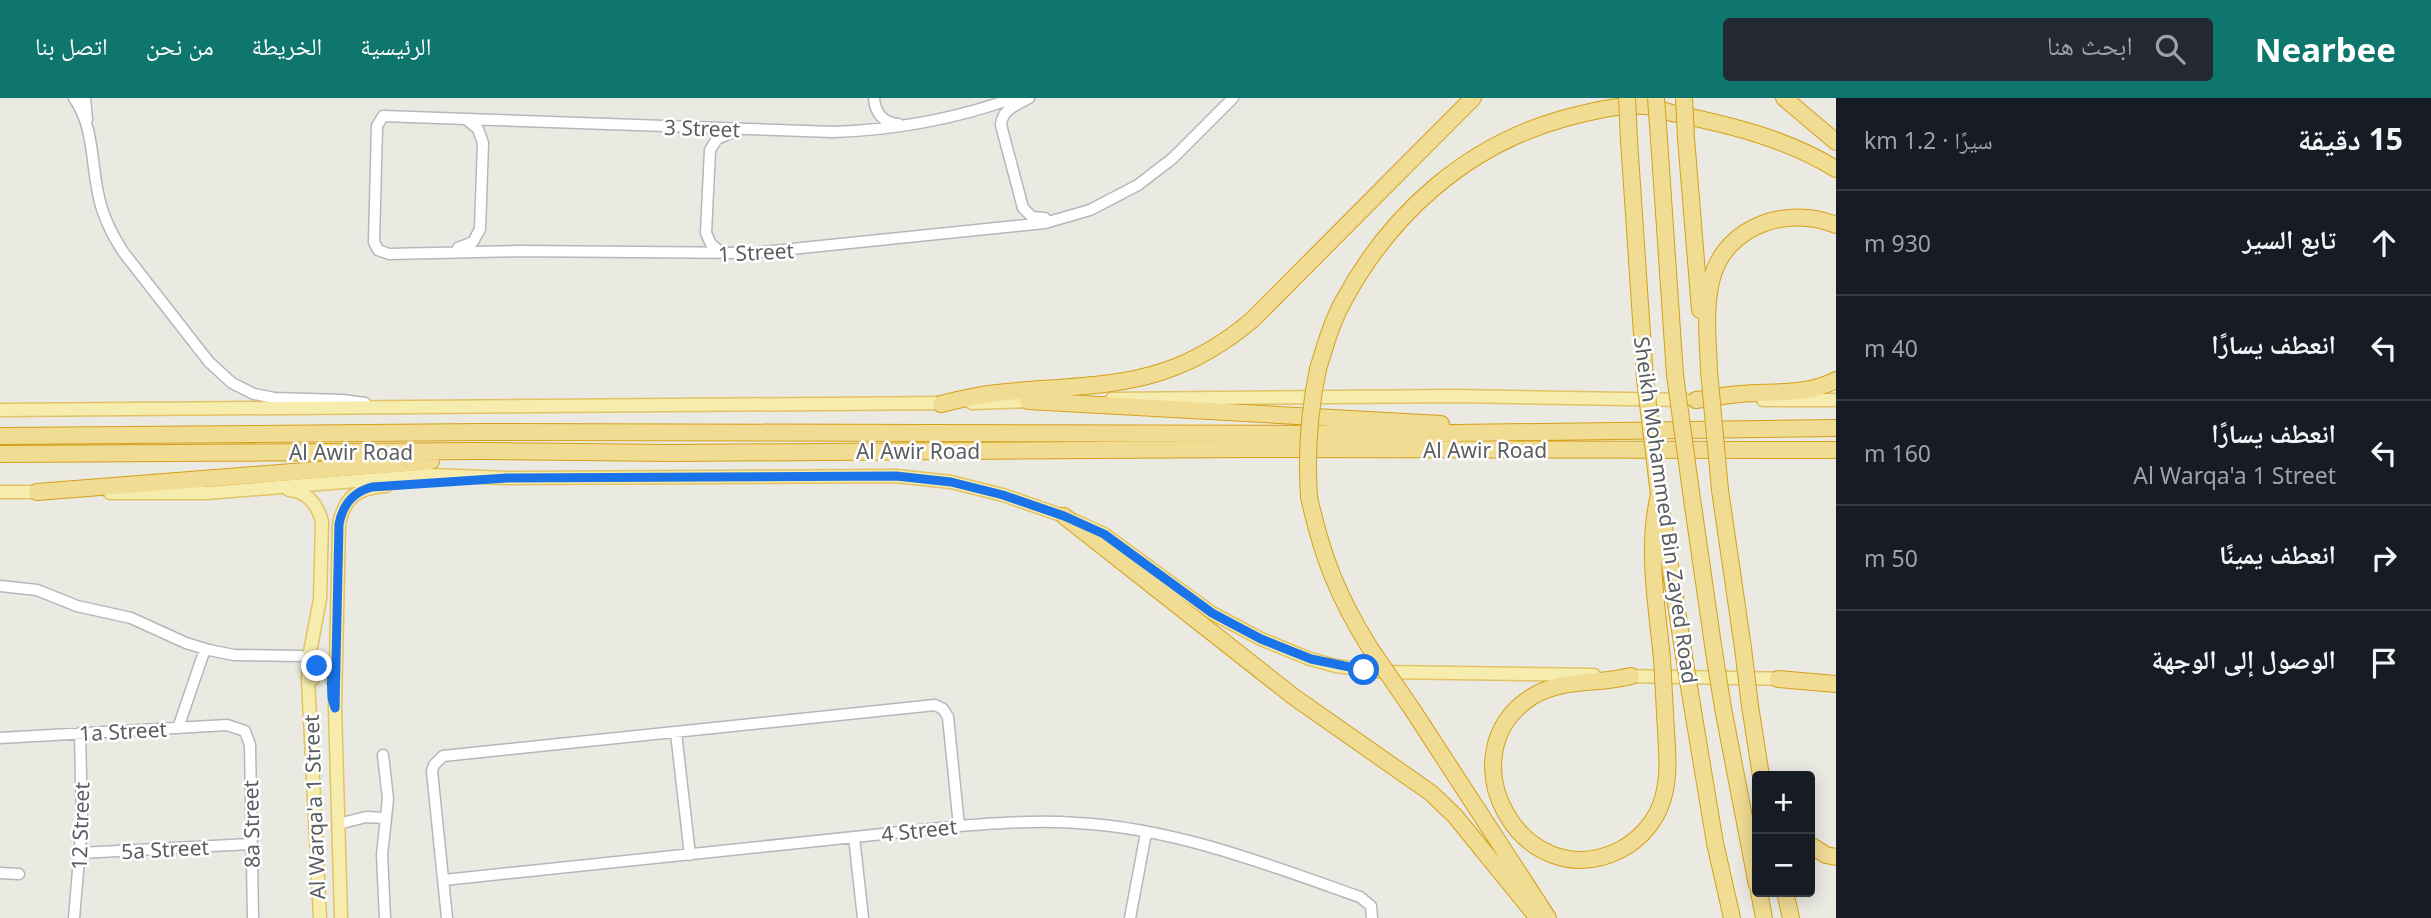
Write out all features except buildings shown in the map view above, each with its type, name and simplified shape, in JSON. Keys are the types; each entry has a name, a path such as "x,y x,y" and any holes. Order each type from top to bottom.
{"highway":[{"path":"941,404 987,394 1103,384 1144,377 1184,364 1220,344 1252,320 1473,98"},
{"name":"Sheikh Mohammed Bin Zayed Road","path":"1627,98 1645,379 1659,495 1693,710 1732,918"},
{"name":"Sheikh Mohammed Bin Zayed Road","path":"1656,98 1675,375 1714,652 1752,859"},
{"path":"1684,98 1698,293 1709,371 1720,490 1760,771"},
{"path":"1784,98 1836,142"},
{"path":"1548,918 1348,613 1331,576 1318,537 1309,497 1308,433 1318,369 1343,301 1377,245 1429,191 1455,170 1484,151 1535,128 1579,115 1646,106 1702,117 1756,132 1806,151 1836,169"},
{"path":"1709,371 1707,305 1712,276 1726,251 1745,233 1768,221 1801,216 1818,218 1836,225"},
{"path":"1696,400 1737,394 1796,393 1818,389 1836,380"},
{"path":"1028,401 1321,419 1419,422 1527,432"},
{"name":"Al Awir Road","path":"0,436 482,432 1179,434 1836,428"},
{"name":"Al Awir Road","path":"0,454 1235,449 1836,450"},
{"path":"37,492 439,460 481,451"},
{"path":"1631,676 1618,680 1553,687 1521,705 1505,724 1496,747 1495,786 1504,813 1522,835 1546,851 1573,859 1618,851 1639,837 1654,818 1664,796 1667,772 1665,713 1653,540 1659,495"},
{"path":"1064,516 1294,697 1431,793 1455,816 1538,918"},
{"path":"1778,678 1836,684"},
{"path":"1751,713 1759,734 1767,771"},
{"path":"1815,848 1836,857"},
{"path":"1760,897 1764,918"},
{"path":"1787,897 1791,918"}],"main road":[{"path":"0,410 941,404 1455,396 1836,400"},
{"path":"0,492 206,493 430,475 507,478 896,476 951,482 1003,495 1064,516 1104,534 1212,613 1261,639 1336,666 1385,672 1836,678"},
{"name":"Al Warqa'a 1 Street","path":"341,918 335,708 341,517 346,505 360,490 372,487 507,478"},
{"name":"Al Warqa'a 1 Street","path":"266,489 296,491 307,496 319,510 323,528 320,598 309,661 320,918"},
{"path":"309,698 314,670 320,665 326,665 331,671 335,708"}],"street":[{"path":"874,98 876,110 885,120 894,124 919,124"},
{"name":"3 Street","path":"387,116 833,132 879,130 919,124 973,112 1014,98"},
{"path":"1030,98 1006,111 1001,121 1023,208 1028,215 1037,219 1073,216"},
{"name":"1 Street","path":"387,116 380,118 377,126 375,246 385,254 449,251 726,254 785,251 984,231 1045,223 1073,216 1107,203 1138,185 1173,158 1234,98"},
{"path":"77,99 87,107 86,125 98,193 113,234 131,262 224,377 239,387 262,396 299,401 342,400 384,408"},
{"path":"449,251 472,242 480,229 483,143 478,129 466,119"},
{"path":"726,254 715,249 706,233 710,150 717,139 739,130"},
{"path":"0,586 37,590 77,606 131,618 205,649 234,655 301,656"},
{"path":"178,728 205,649"},
{"path":"447,918 432,771 443,756 935,705 943,709 948,717 959,826"},
{"name":"1a Street","path":"0,738 227,725 244,731"},
{"name":"8a Street","path":"244,731 250,745 253,918"},
{"name":"12 Street","path":"74,918 83,793 80,733"},
{"path":"676,733 690,855"},
{"path":"383,755 388,799 384,818 382,871 385,918"},
{"path":"338,824 366,817 384,818"},
{"name":"4 Street","path":"444,880 959,826 1071,822 1146,833 1234,853 1360,897 1371,906 1372,918"},
{"path":"1130,918 1146,833"},
{"path":"854,837 863,918"},
{"name":"5a Street","path":"80,853 250,844"},
{"path":"0,873 19,874"}],"route":[{"path":"317,666 326,665 330,668 335,708 339,524 346,505 360,490 507,478 896,476 951,482 1003,495 1064,516 1104,534 1212,613 1261,639 1311,659 1364,670"}]}
